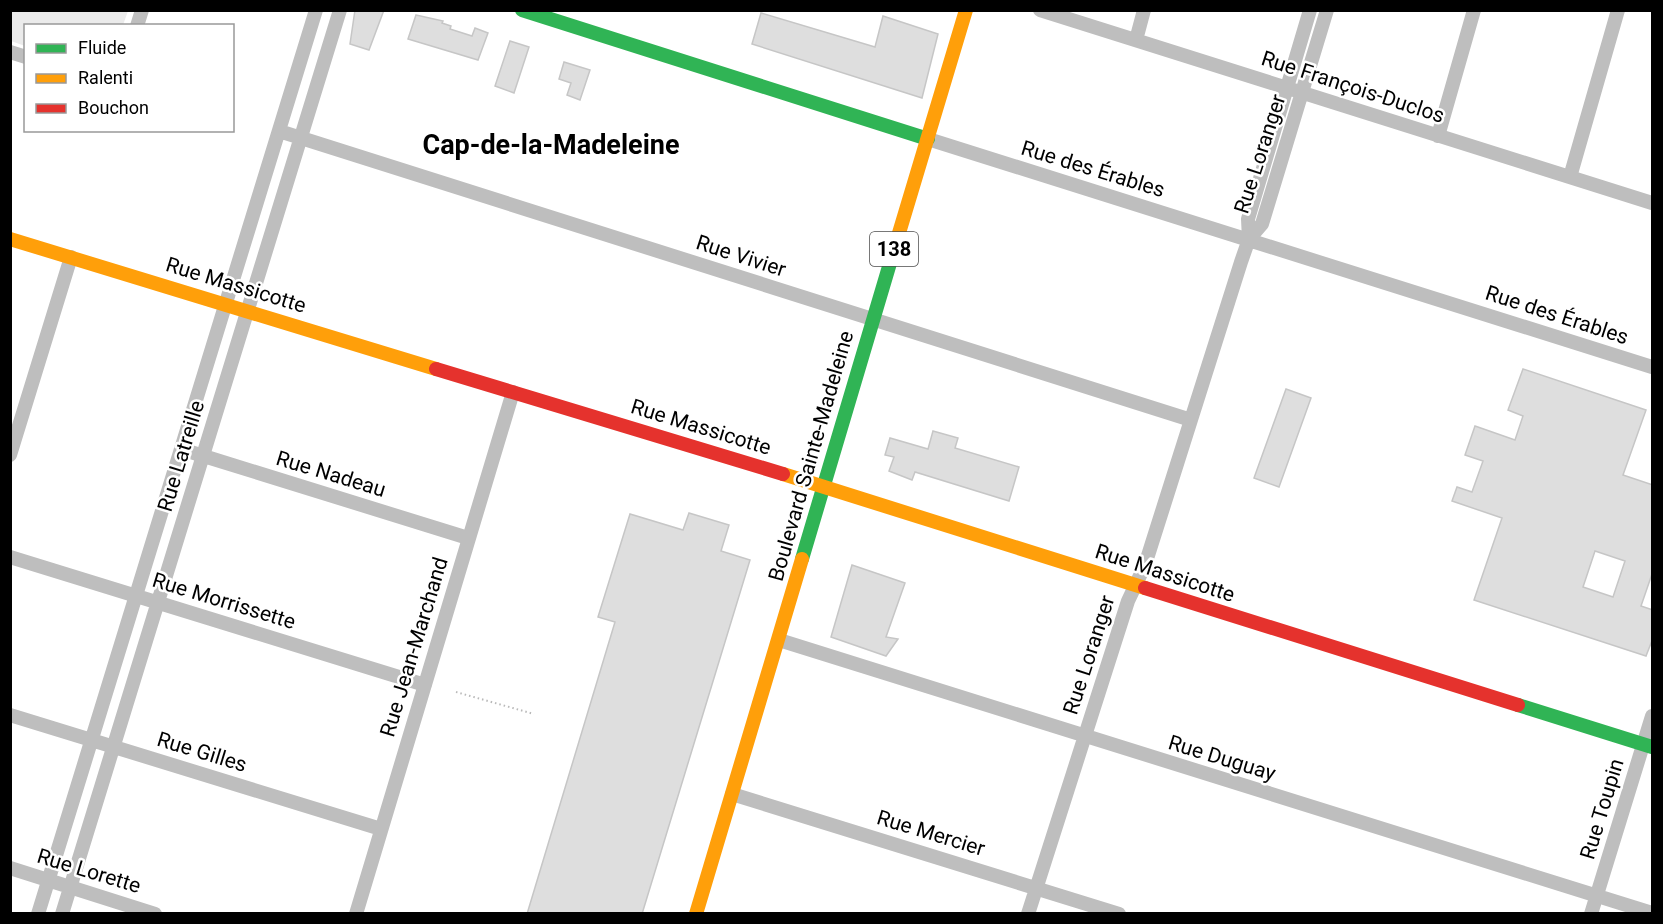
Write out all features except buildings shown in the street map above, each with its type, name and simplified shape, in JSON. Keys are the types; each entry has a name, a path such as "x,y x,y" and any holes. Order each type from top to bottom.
{"street":[{"name":"Rue Latreille","path":"38,914 316,10"},
{"name":"Rue Latreille","path":"62,914 340,10"},
{"name":"Rue des Érables","path":"522,10 1653,367"},
{"name":"Boulevard Sainte-Madeleine","path":"696,914 966,10"},
{"name":"Rue François-Duclos","path":"1040,10 1653,203"},
{"path":"1136,40 1144,10"},
{"name":"Rue Loranger","path":"1028,914 1084,737 1135,586 1145,565 1249,239 1248,219 1310,10"},
{"name":"Rue Loranger","path":"1249,239 1262,224 1327,10"},
{"path":"1438,136 1474,10"},
{"path":"1570,177 1618,10"},
{"name":"Rue Vivier","path":"279,131 1191,420"},
{"name":"Rue Massicotte","path":"10,238 824,487 1648,746"},
{"path":"10,455 71,257"},
{"name":"Rue Jean-Marchand","path":"356,914 513,392"},
{"name":"Rue Nadeau","path":"181,449 468,538"},
{"name":"Rue Morrissette","path":"10,557 425,685"},
{"name":"Rue Duguay","path":"779,640 1653,913"},
{"name":"Rue Gilles","path":"10,715 381,829"},
{"name":"Rue Toupin","path":"1591,914 1648,746 1653,716"},
{"name":"Rue Mercier","path":"732,794 1119,914"},
{"name":"Rue Lorette","path":"10,868 155,914"}],"path":[{"path":"456,692 534,714"}],"shaded area":[{"path":"11,10 128,11 123,24 24,24 24,46 11,41"}],"traffic: fast":[{"path":"522,10 928,139"},
{"path":"802,559 896,243"},
{"path":"1518,705 1652,747"}],"traffic: slow":[{"path":"896,243 966,10"},
{"path":"10,239 436,369"},
{"path":"783,474 1145,588"},
{"path":"696,914 802,559"}],"traffic: jam":[{"path":"436,369 783,474"},
{"path":"1145,588 1518,705"}],"district":[{"name":"Cap-de-la-Madeleine","path":"551,145"}]}
